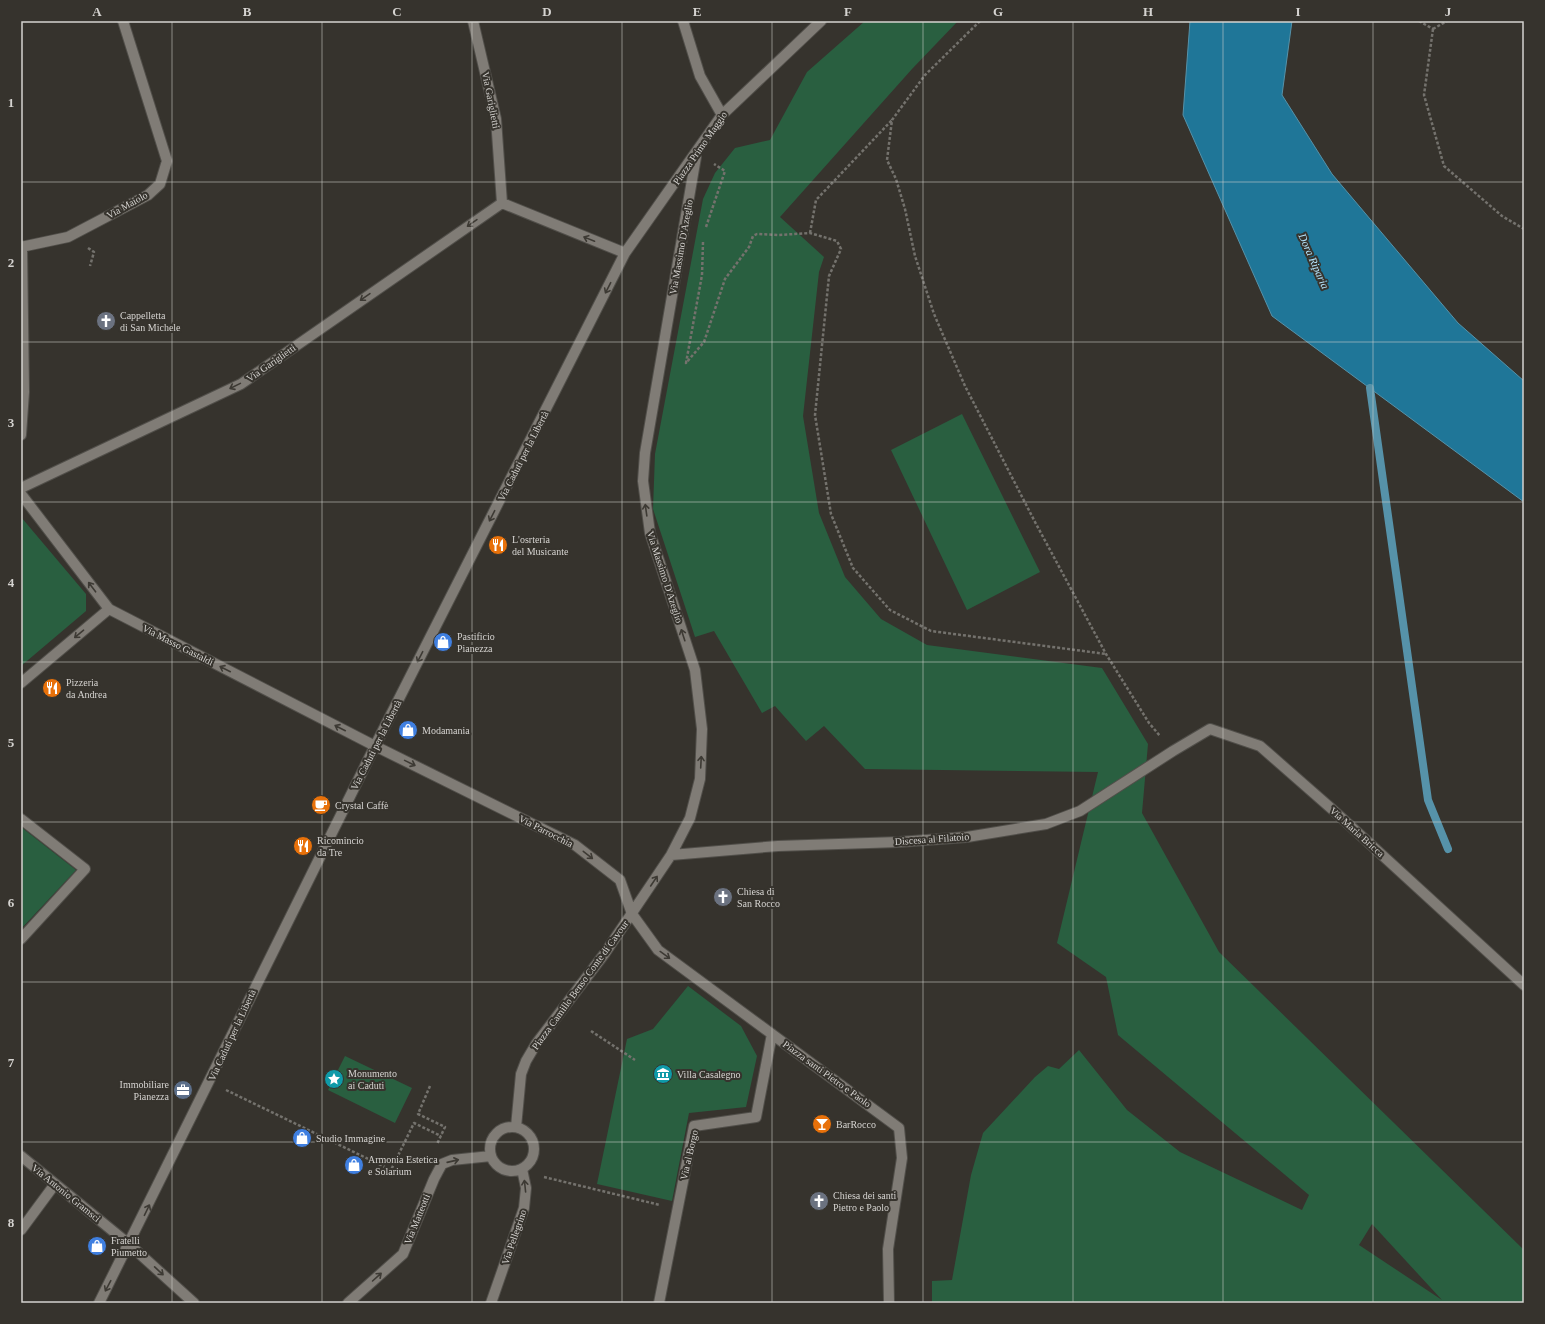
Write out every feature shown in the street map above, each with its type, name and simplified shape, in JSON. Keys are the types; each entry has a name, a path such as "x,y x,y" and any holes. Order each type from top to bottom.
{"street":[{"name":"Via Maiolo","path":"22,246 68,237 148,195 160,184 167,161 123,21"},
{"name":"Via Gariglietti","path":"21,488 241,384 502,203 496,120 473,21"},
{"path":"683,21 700,76 722,115"},
{"name":"Piazza Primo Maggio","path":"625,253 730,105 821,21"},
{"name":"Via Massimo D'Azeglio","path":"632,914 671,855 690,818 700,779 702,729 695,670 650,533 643,481 645,453 697,153"},
{"path":"502,203 625,253"},
{"path":"21,435 24,392 22,246"},
{"name":"Via Caduti per la Libertà","path":"100,1303 130,1245 256,984 375,746 625,253"},
{"name":"Via Masso Gastaldi","path":"21,494 109,609 375,746"},
{"path":"21,683 109,609"},
{"name":"Via Maria Bricca","path":"1173,751 1210,729 1260,746 1333,810 1524,985"},
{"name":"Via Parrocchia","path":"375,746 575,845 620,880 632,914 658,950 772,1034"},
{"name":"Discesa al Filatoio","path":"671,855 778,846 899,842 967,837 1046,824 1080,811 1173,751"},
{"path":"21,819 85,869 21,939"},
{"name":"Piazza Camillo Benso Conte di Cavour","path":"516,1126 521,1074 526,1061 536,1044 605,953 632,914"},
{"name":"Via al Borgo","path":"659,1303 694,1126 756,1117 772,1034"},
{"name":"Piazza santi Pietro e Paolo","path":"772,1034 899,1128 902,1158 888,1249 889,1303"},
{"path":"516,1126 529,1134 535,1146 532,1159 522,1169 515,1171 500,1167 491,1156 491,1143 494,1136 504,1128 516,1126"},
{"name":"Via Antonio Gramsci","path":"21,1156 130,1245"},
{"name":"Via Matteotti","path":"348,1303 403,1254 434,1179 442,1164 452,1160 491,1156"},
{"name":"Via Pellegrino","path":"491,1303 524,1208 526,1188 522,1169"},
{"path":"21,1230 55,1184"},
{"path":"130,1245 194,1303"}],"path":[{"path":"810,233 816,200 892,120 925,75 980,21"},
{"path":"1420,21 1433,29"},
{"path":"1433,29 1447,21"},
{"path":"1433,29 1424,95 1444,166 1502,216 1524,229"},
{"path":"892,120 887,160 896,179 905,209 915,256 934,314 965,386 1035,522 1106,654 1149,723 1173,751"},
{"path":"697,153 725,171 703,235 702,275 686,363 704,342 725,279 749,247 753,236 757,234 779,235 810,233 836,241 841,249 829,276 815,415 831,514 853,568 890,610 931,631 1106,654"},
{"path":"591,1031 635,1060"},
{"path":"430,1086 418,1114 445,1127"},
{"path":"221,1087 391,1170 414,1123 441,1136"},
{"path":"565,1182 678,1209"}],"green space":[{"path":"865,21 958,21 912,69 780,217 824,257 819,272 803,416 819,513 845,577 881,619 927,645 1102,668 1148,744 1142,813 1219,952 1524,1250 1524,1303 932,1303 932,1281 952,1280 971,1175 983,1133 1035,1077 1048,1066 1059,1069 1079,1050 1127,1110 1180,1152 1302,1210 1309,1195 1118,1035 1106,977 1057,943 1098,772 865,769 824,726 806,741 775,706 762,713 714,631 695,637 653,509 655,454 703,199 715,173 735,148 770,140 807,72","holes":["1372,1224 1442,1300 1359,1245"]},
{"path":"962,414 1040,572 967,610 891,450"},
{"path":"21,517 86,594 86,611 21,666"},
{"path":"21,827 76,870 21,929"},
{"path":"688,986 741,1026 757,1056 746,1107 689,1113 672,1201 597,1184 627,1039 653,1029"},
{"path":"345,1056 412,1088 395,1123 328,1090"}],"water":[{"name":"Dora Riparia","path":"1190,21 1292,21 1282,95 1332,174 1458,323 1524,381 1524,502 1272,316 1183,115"}],"waterway":[{"path":"1370,388 1428,800 1448,849"}],"place":[{"name":"Cappelletta di San Michele","path":"106,321"},
{"name":"L'osrteria del Musicante","path":"498,545"},
{"name":"Pastificio Pianezza","path":"443,642"},
{"name":"Pizzeria da Andrea","path":"52,688"},
{"name":"Modamania","path":"408,730"},
{"name":"Crystal Caffè","path":"321,805"},
{"name":"Ricomincio da Tre","path":"303,846"},
{"name":"Chiesa di San Rocco","path":"723,897"},
{"name":"Villa Casalegno","path":"663,1074"},
{"name":"Monumento ai Caduti","path":"334,1079"},
{"name":"Immobiliare Pianezza","path":"183,1090"},
{"name":"BarRocco","path":"822,1124"},
{"name":"Studio Immagine","path":"302,1138"},
{"name":"Armonia Estetica e Solarium","path":"354,1165"},
{"name":"Chiesa dei santi Pietro e Paolo","path":"819,1201"},
{"name":"Fratelli Piumetto","path":"97,1246"}]}
